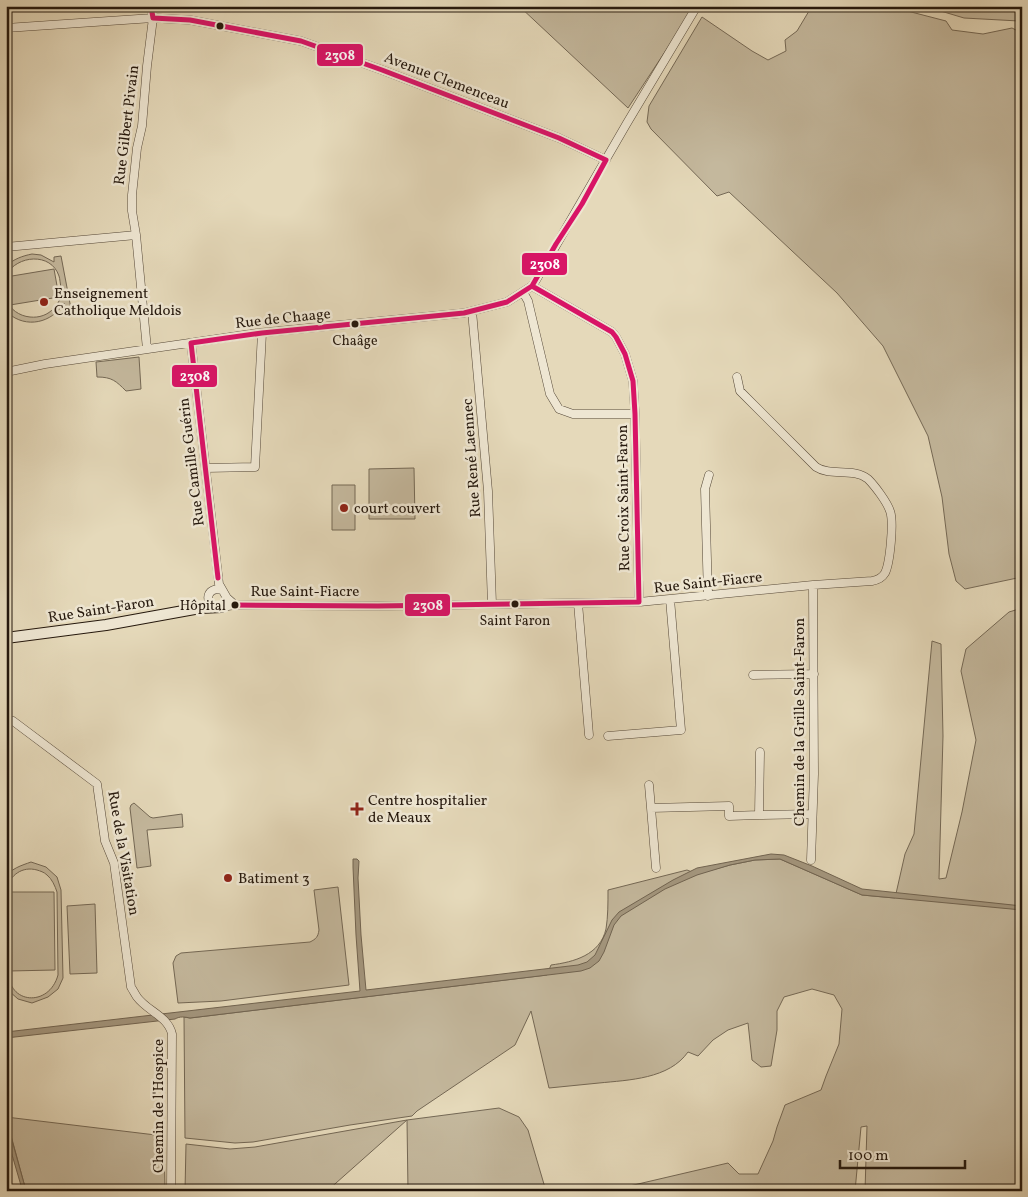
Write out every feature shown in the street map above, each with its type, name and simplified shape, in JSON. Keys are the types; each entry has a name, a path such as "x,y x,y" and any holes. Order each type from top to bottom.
{"street":[{"name":"Rue Gilbert Pivain","path":"147,350 132,211 132,195 137,148 142,126 153,18 151,6"},
{"name":"Rue de Chaage","path":"6,372 45,364 262,332 464,313 507,302 532,286 698,6"},
{"name":"Avenue Clemenceau","path":"6,28 153,18 190,20 301,41 559,138 606,160"},
{"path":"6,247 136,235"},
{"path":"532,286 612,332 625,354 633,381 635,414"},
{"name":"Rue Croix Saint-Faron","path":"524,292 528,301 550,394 559,409 574,414 635,414 640,602"},
{"name":"Rue René Laennec","path":"472,311 488,491 492,604"},
{"path":"206,468 255,467 262,332"},
{"name":"Rue Camille Guérin","path":"191,343 218,578 222,590"},
{"name":"Rue Saint-Fiacre","path":"221,604 378,606 640,602 872,581 882,577 887,568 892,530 891,513 887,504 863,476 853,473 821,470 816,466 740,391 737,377"},
{"path":"708,596 705,490 709,475"},
{"path":"200,608 208,599 218,578"},
{"name":"Chemin de la Grille Saint-Faron","path":"811,860 814,774 813,585"},
{"path":"208,599 209,603 221,604 225,593 222,590 212,590"},
{"path":"608,736 681,730 670,599"},
{"path":"578,603 589,735"},
{"name":"Rue Saint-Faron","path":"6,638 106,625 221,604"},
{"path":"753,675 814,674"},
{"name":"Rue de la Visitation","path":"6,720 13,721 97,784 105,841 114,863 132,987 137,998 167,1023"},
{"path":"759,815 760,752"},
{"path":"649,784 656,868"},
{"path":"651,808 729,806 729,816 812,814"},
{"name":"Chemin de l'Hospice","path":"167,1023 172,1034 171,1191"}],"shaded area":[{"path":"519,6 693,6 628,108"},
{"path":"812,6 888,6 946,21 952,30 983,34 1012,28 1022,33 1022,577 965,589 956,581 949,554 942,497 928,436 883,346 837,293 729,192 717,196 651,129 647,122 649,106 702,17 768,60 786,51 785,40 797,31"},
{"path":"924,6 1022,6 1022,23 1019,21 964,18"},
{"path":"32,254 41,255 54,262 54,257 61,256 72,314 67,316 64,303 53,315 38,322 23,321 6,313 6,300 12,309 19,314 33,317 43,316 56,306 59,301 61,290 59,277 55,268 49,263 34,259 25,260 11,268 6,275 6,266 18,258"},
{"path":"54,269 59,297 10,305 6,277"},
{"path":"139,357 141,389 126,391 113,380 97,377 96,362"},
{"path":"414,468 415,519 369,519 369,469"},
{"name":"court couvert","path":"332,485 355,485 355,530 332,530"},
{"path":"1022,608 1022,1191 865,1191 867,1126 861,1127 855,1191 608,1191 728,1163 739,1174 758,1174 773,1141 785,1105 821,1090 839,1044 842,1009 834,995 812,989 784,997 777,1011 777,1030 771,1066 761,1067 752,1060 748,1023 728,1030 713,1040 698,1056 688,1052 680,1061 659,1073 623,1081 549,1088 531,1011 515,1045 412,1116 253,1142 235,1143 185,1138 184,1017 190,1018 547,975 551,965 585,956 598,945 606,929 608,890 687,870 697,874 755,860 780,859 862,895 895,898 905,854 914,834 932,641 941,644 943,736 939,879 946,878 962,812 976,740 961,671 966,649 1009,612"},
{"path":"134,803 153,818 182,814 183,827 147,830 151,866 137,868 130,808"},
{"path":"771,854 784,855 862,889 1022,906 1022,910 862,895 780,859 755,860 697,875 665,889 621,916 614,925 599,961 590,968 581,971 6,1038 6,1032 360,991 353,859 359,861 361,935 366,990 578,965 587,962 595,955 612,920 619,912 673,880 697,868"},
{"path":"31,862 46,867 57,877 61,890 63,978 58,989 48,997 32,1003 18,999 9,991 9,1029 6,1029 6,897 8,951 8,892 54,892 55,970 9,971 10,982 21,995 29,998 38,997 46,993 53,986 58,975 57,892 52,881 42,872 27,869 14,876 6,888 7,876 16,868"},
{"path":"338,887 349,985 221,1001 178,1003 173,963 176,956 181,953 310,942 316,938 319,930 314,890"},
{"path":"95,904 97,973 70,974 67,906"},
{"path":"499,1108 519,1117 528,1130 546,1191 408,1191 407,1120"},
{"path":"6,1117 164,1136 165,1191 34,1191 25,1187"},
{"path":"6,1119 25,1187 34,1191 22,1189 6,1134"},
{"path":"407,1120 327,1191 185,1191 186,1144 230,1149 255,1147"}],"transit line":[{"name":"2308","path":"151,6 153,18 190,20 301,41 559,138 606,160 582,204 532,286 507,302 464,313 262,333 191,343 218,578"},
{"name":"2308","path":"235,605 378,606 639,602 635,414 633,381 625,354 612,332 532,286"}],"place":[{"name":"Enseignement Catholique Meldois","path":"44,302"},
{"name":"Chaâge","path":"355,324"},
{"name":"court couvert","path":"344,508"},
{"name":"Saint Faron","path":"515,604"},
{"name":"Hôpital","path":"235,605"},
{"name":"Centre hospitalier de Meaux","path":"357,809"},
{"name":"Batiment 3","path":"228,878"}]}
